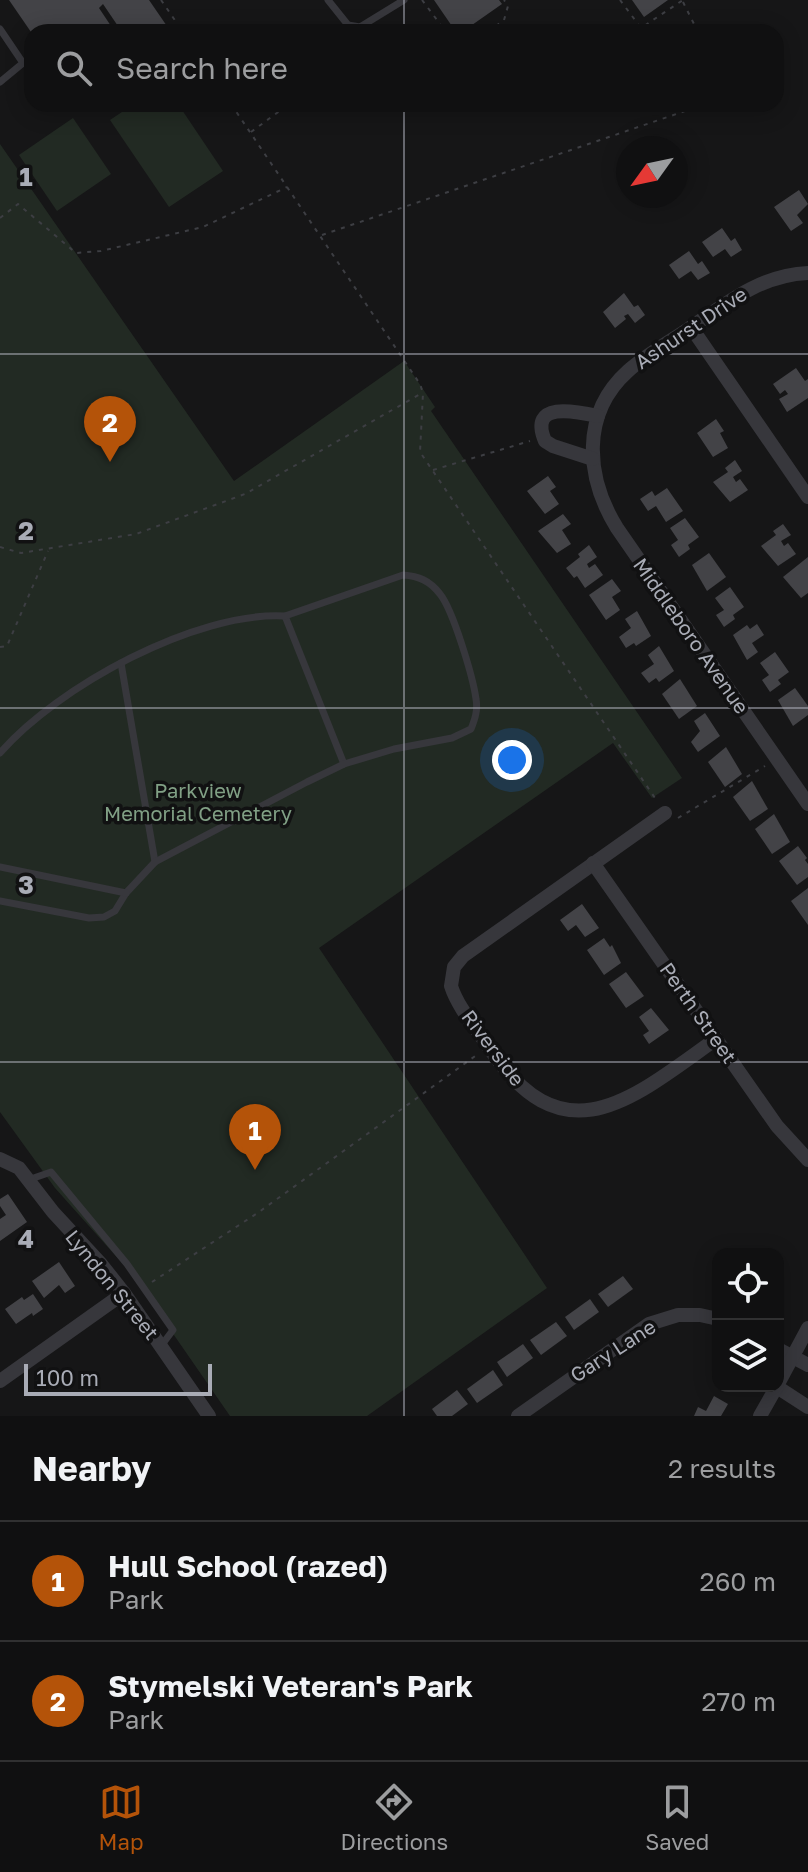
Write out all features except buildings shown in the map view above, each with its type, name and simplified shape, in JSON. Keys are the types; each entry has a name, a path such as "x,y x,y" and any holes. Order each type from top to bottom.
{"street":[{"name":"Ashurst Drive","path":"593,441 598,416 610,392 626,373 748,289 781,276 808,273"},
{"path":"691,327 808,497"},
{"path":"593,459 545,441 541,425 549,413 564,410 598,416"},
{"name":"Middleboro Avenue","path":"593,441 598,491 617,528 808,804"},
{"path":"593,863 665,813"},
{"name":"Perth Street","path":"593,863 777,1126 808,1160"},
{"name":"Riverside","path":"593,863 463,956 454,967 450,981 453,993 489,1047 525,1091 550,1104 582,1110 614,1106 632,1098 716,1039"},
{"name":"Lyndon Street","path":"4,1160 19,1168 124,1293 209,1416"},
{"path":"0,1381 124,1293"},
{"name":"Gary Lane","path":"518,1416 649,1324 678,1315 712,1318"},
{"path":"784,1372 808,1328"},
{"path":"784,1351 808,1365"},
{"path":"784,1390 808,1407"},
{"path":"760,1416 773,1392"}],"lane":[{"path":"328,0 347,24"},
{"path":"365,24 404,0"},
{"path":"0,29 23,63 0,82"},
{"path":"0,753 44,710 71,691 169,641 255,617 285,616 403,575 420,576 439,592 451,610 476,700 476,717 471,729 452,738 394,749 344,764 155,862 126,893 115,911 104,917 89,918 0,901"},
{"path":"285,616 344,764"},
{"path":"121,663 155,862"},
{"path":"0,867 126,893"},
{"path":"28,1180 52,1172 173,1330 161,1346"}],"path":[{"path":"161,0 178,24"},
{"path":"422,0 440,24"},
{"path":"499,24 504,20 508,6 504,0"},
{"path":"620,0 638,24"},
{"path":"647,24 683,0 694,24"},
{"path":"236,112 420,384 423,393 418,446 432,470 665,813 674,819 685,816 776,758"},
{"path":"250,132 278,112"},
{"path":"320,236 682,112"},
{"path":"0,218 18,204 76,253 101,251 203,227 287,187"},
{"path":"0,547 21,553 136,534 245,494 423,393"},
{"path":"432,470 531,441"},
{"path":"0,647 7,646 49,549"},
{"path":"143,1287 183,1264 271,1204 382,1121 489,1047"}],"green space":[{"path":"122,112 183,112 223,171 169,207 110,120"},
{"path":"73,118 111,174 57,211 19,155"},
{"name":"Parkview Memorial Cemetery","path":"0,144 234,481 404,361 435,407 431,411 682,778 652,798 613,743 319,948 547,1288 367,1416 230,1416 131,1273 55,1188 0,1112"}],"place":[{"name":"Stymelski Veteran's Park","path":"110,462"},
{"name":"Hull School (razed)","path":"255,1170"}]}
